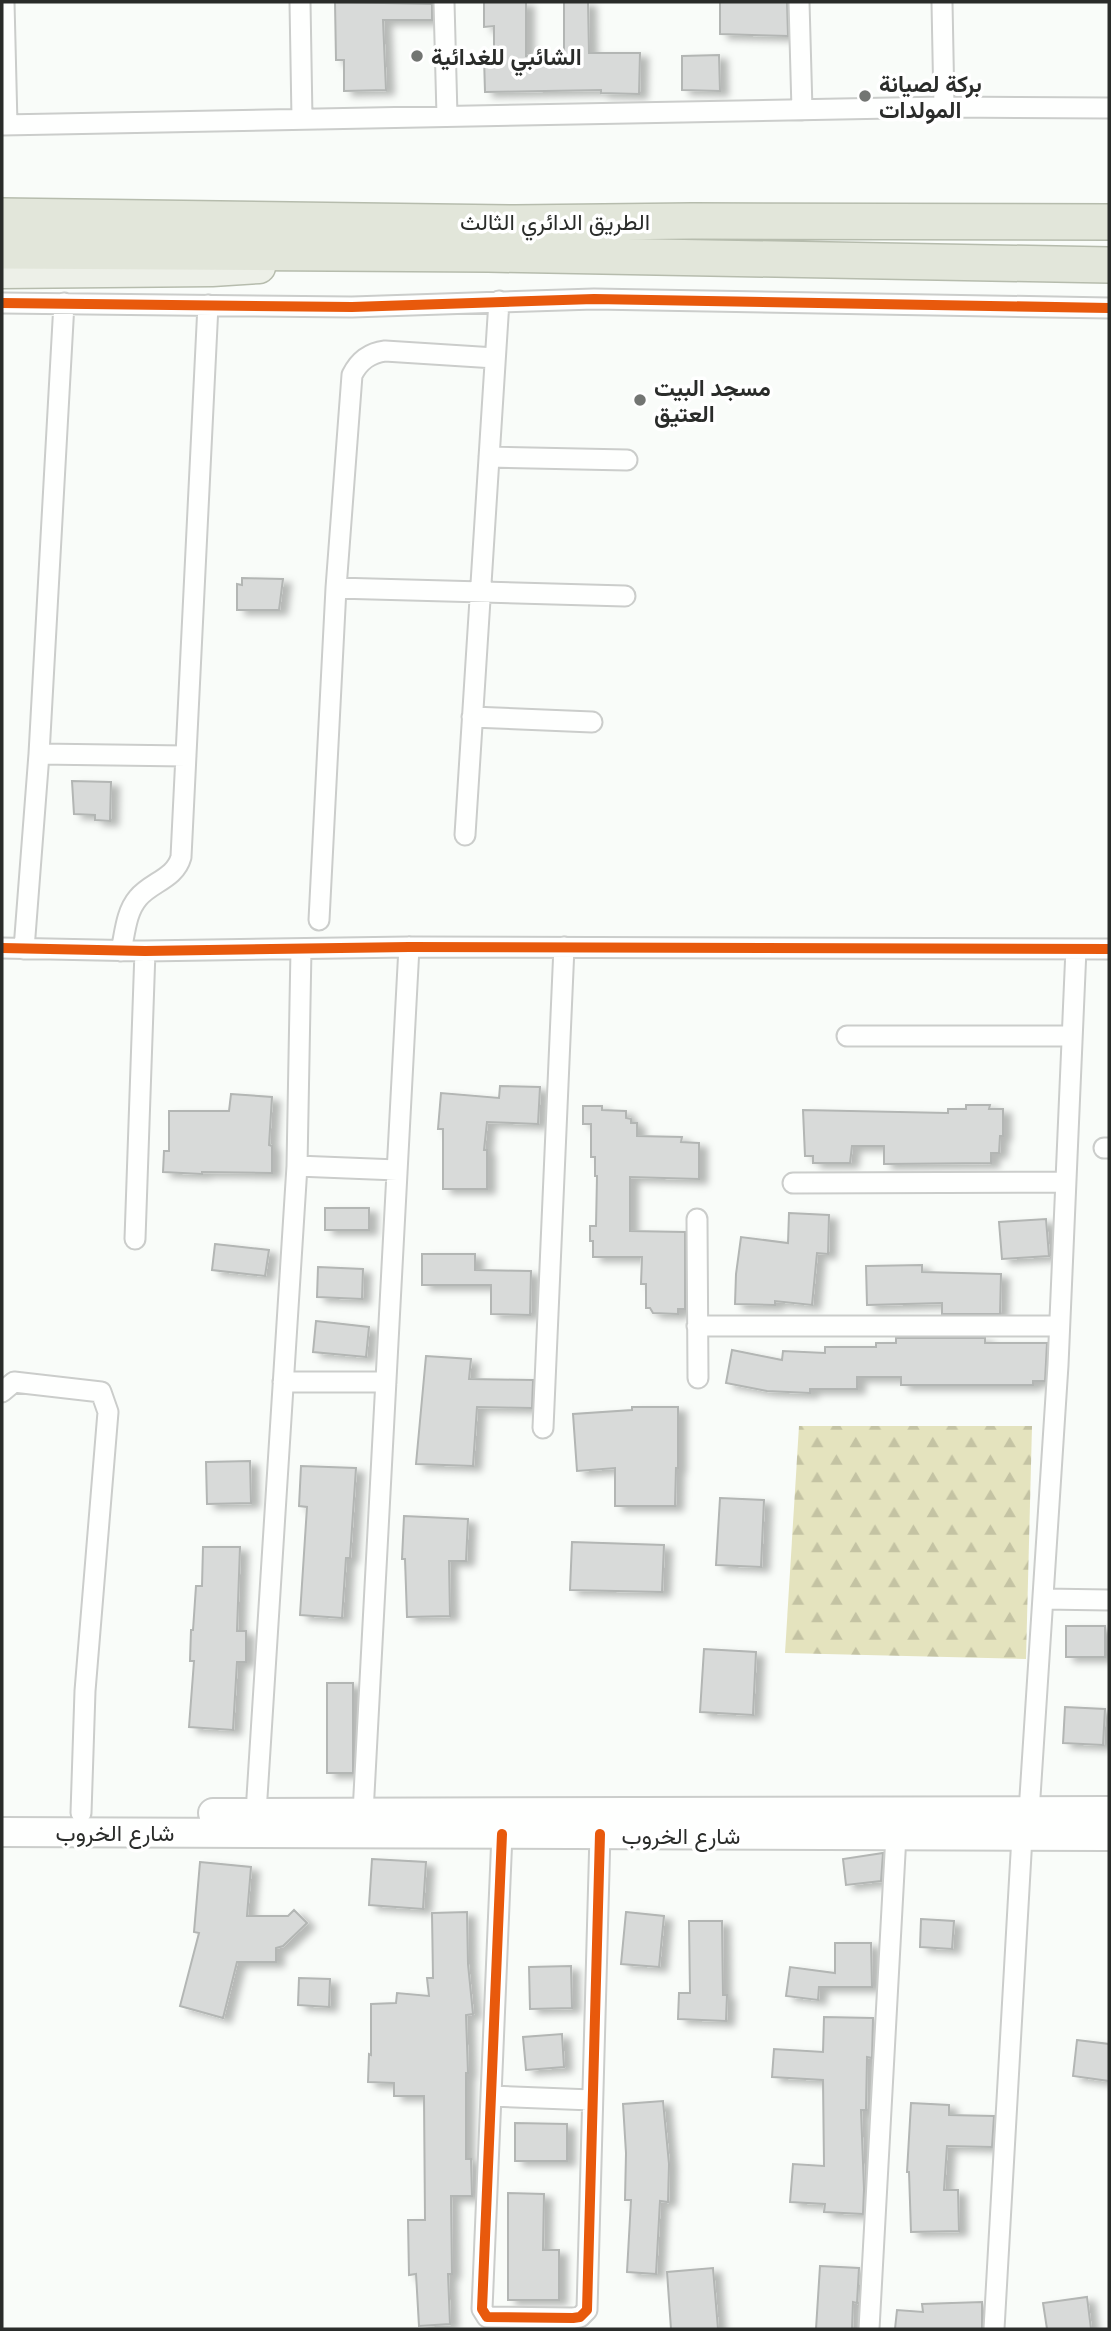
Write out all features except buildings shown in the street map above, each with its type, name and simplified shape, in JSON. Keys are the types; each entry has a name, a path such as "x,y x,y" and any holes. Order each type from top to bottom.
{"highway":[{"name":"الطريق الدائري الثالث","path":"2,216 515,223 1109,222"},
{"name":"الطريق الدائري الثالث","path":"2,251 488,254 1109,265"}],"main road":[{"path":"2,202 83,204 340,220"},
{"path":"2,272 212,270 488,254"},
{"name":"شارع الخروب","path":"2,1832 896,1835 1026,1824 1109,1811"},
{"name":"شارع الخروب","path":"2,1813 363,1813 1026,1824 1109,1836"}],"street":[{"path":"4,2 5,125 944,107 1109,108"},
{"path":"300,2 302,119"},
{"path":"444,2 447,116"},
{"path":"799,2 802,110"},
{"path":"942,2 944,107"},
{"path":"2,303 352,307 594,299 1109,308"},
{"path":"465,835 499,301"},
{"path":"24,949 39,754 64,303"},
{"path":"121,951 133,905 143,893 169,876 179,864 208,305"},
{"path":"318,920 350,384 356,368 368,356 385,351 495,358"},
{"path":"489,457 627,460"},
{"path":"336,588 625,596"},
{"path":"472,717 592,723"},
{"path":"39,754 186,756"},
{"path":"2,948 121,951 409,947 1109,949"},
{"path":"363,1813 409,947"},
{"path":"542,1428 564,947"},
{"path":"256,1813 297,1166 301,949"},
{"path":"994,2329 1026,1824 1044,1599 1076,949"},
{"path":"135,1239 145,951"},
{"path":"847,1036 1072,1036"},
{"path":"297,1166 397,1170"},
{"path":"793,1183 1065,1182"},
{"path":"697,1219 698,1378"},
{"path":"697,1326 1059,1326"},
{"path":"2,1392 14,1382 101,1392 108,1412 85,1691 81,1813"},
{"path":"283,1382 386,1382"},
{"path":"1044,1599 1109,1600"},
{"path":"502,1834 482,2312 491,2318 505,2319 573,2318 580,2317 587,2310 600,1834"},
{"path":"869,2329 896,1835"},
{"path":"491,2096 592,2100"}],"green space":[{"path":"799,1426 1032,1426 1026,1659 785,1653"}],"cycle path":[{"path":"2,303 352,307 594,299 1109,308"},
{"path":"2,948 145,951 409,947 1109,949"},
{"path":"502,1834 482,2309 487,2317 573,2318 580,2317 587,2310 600,1834"}],"place":[{"name":"الشائبي للغدائية","path":"417,56"},
{"name":"بركة لصيانة المولدات","path":"865,96"},
{"name":"مسجد البيت العتيق","path":"640,400"}]}
